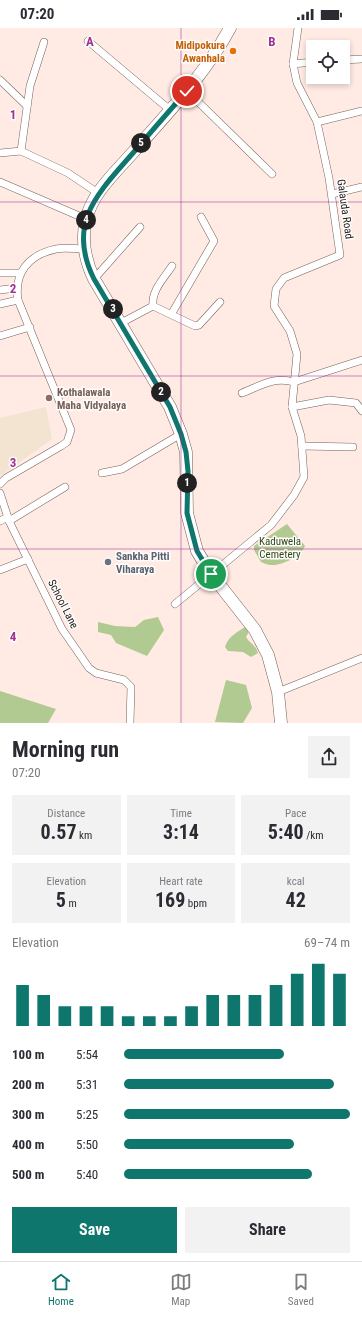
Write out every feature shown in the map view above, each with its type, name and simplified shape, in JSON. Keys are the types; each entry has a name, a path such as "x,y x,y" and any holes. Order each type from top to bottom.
{"main road":[{"path":"230,28 216,53 187,91 98,193 86,219 84,249 88,266 94,279 170,407 181,434 186,452 188,471 187,513 197,551 211,574 255,630 268,655 278,692 281,723"}],"street":[{"name":"Galauda Road","path":"175,604 270,525 294,495 304,477 301,436 292,407 297,354 290,332 274,306 276,289 284,278 340,255 332,194 317,122 297,83 293,64 298,28"},
{"path":"88,41 170,110"},
{"path":"21,151 30,86 44,42"},
{"path":"350,60 362,59"},
{"path":"293,64 306,63"},
{"path":"0,80 27,106"},
{"path":"187,91 272,174"},
{"path":"317,122 362,111"},
{"path":"0,153 21,151 68,173 98,193"},
{"path":"0,182 86,219"},
{"path":"332,194 362,188"},
{"path":"172,314 214,241 201,217"},
{"path":"94,279 140,227"},
{"path":"0,484 6,478 67,442 71,430 18,300 16,288 20,273 40,254 56,249 84,249"},
{"path":"153,306 152,299 155,291 172,266"},
{"path":"0,273 20,273"},
{"path":"0,290 16,288"},
{"path":"0,304 18,300"},
{"path":"153,306 195,326 199,325 220,302"},
{"path":"121,323 153,306"},
{"path":"0,336 30,327"},
{"path":"242,393 275,380 284,379 294,382 362,360"},
{"path":"292,407 329,400 356,403 362,411"},
{"path":"102,473 122,469 181,434"},
{"path":"302,446 353,447"},
{"path":"0,521 9,519 65,487"},
{"name":"School Lane","path":"0,493 9,519 62,629 89,668 96,673 124,680 131,687 130,723"},
{"path":"0,570 28,559"},
{"path":"278,692 360,661"}],"shaded area":[{"path":"46,407 52,439 0,476 0,418"}],"green space":[{"name":"Kaduwela Cemetery","path":"287,524 305,546 303,550 291,560 280,564 270,565 261,562 254,550 254,546"},
{"path":"158,617 164,630 147,656 116,643 111,635 98,632 98,622 115,626 135,627 144,620"},
{"path":"248,625 251,628 246,637 256,648 258,653 251,657 243,652 228,651 225,647 226,643 234,634"},
{"path":"226,680 246,685 252,708 243,723 215,722"},
{"path":"0,691 56,709 48,723 0,723"}],"place":[{"name":"Midipokura Awanhala","path":"233,51"},
{"name":"Kothalawala Maha Vidyalaya","path":"49,398"},
{"name":"Sankha Pitti Viharaya","path":"108,562"}],"route":[{"path":"187,91 98,193 86,219 84,249 88,266 94,279 170,407 181,434 186,452 188,471 187,513 197,551 211,574"}]}
